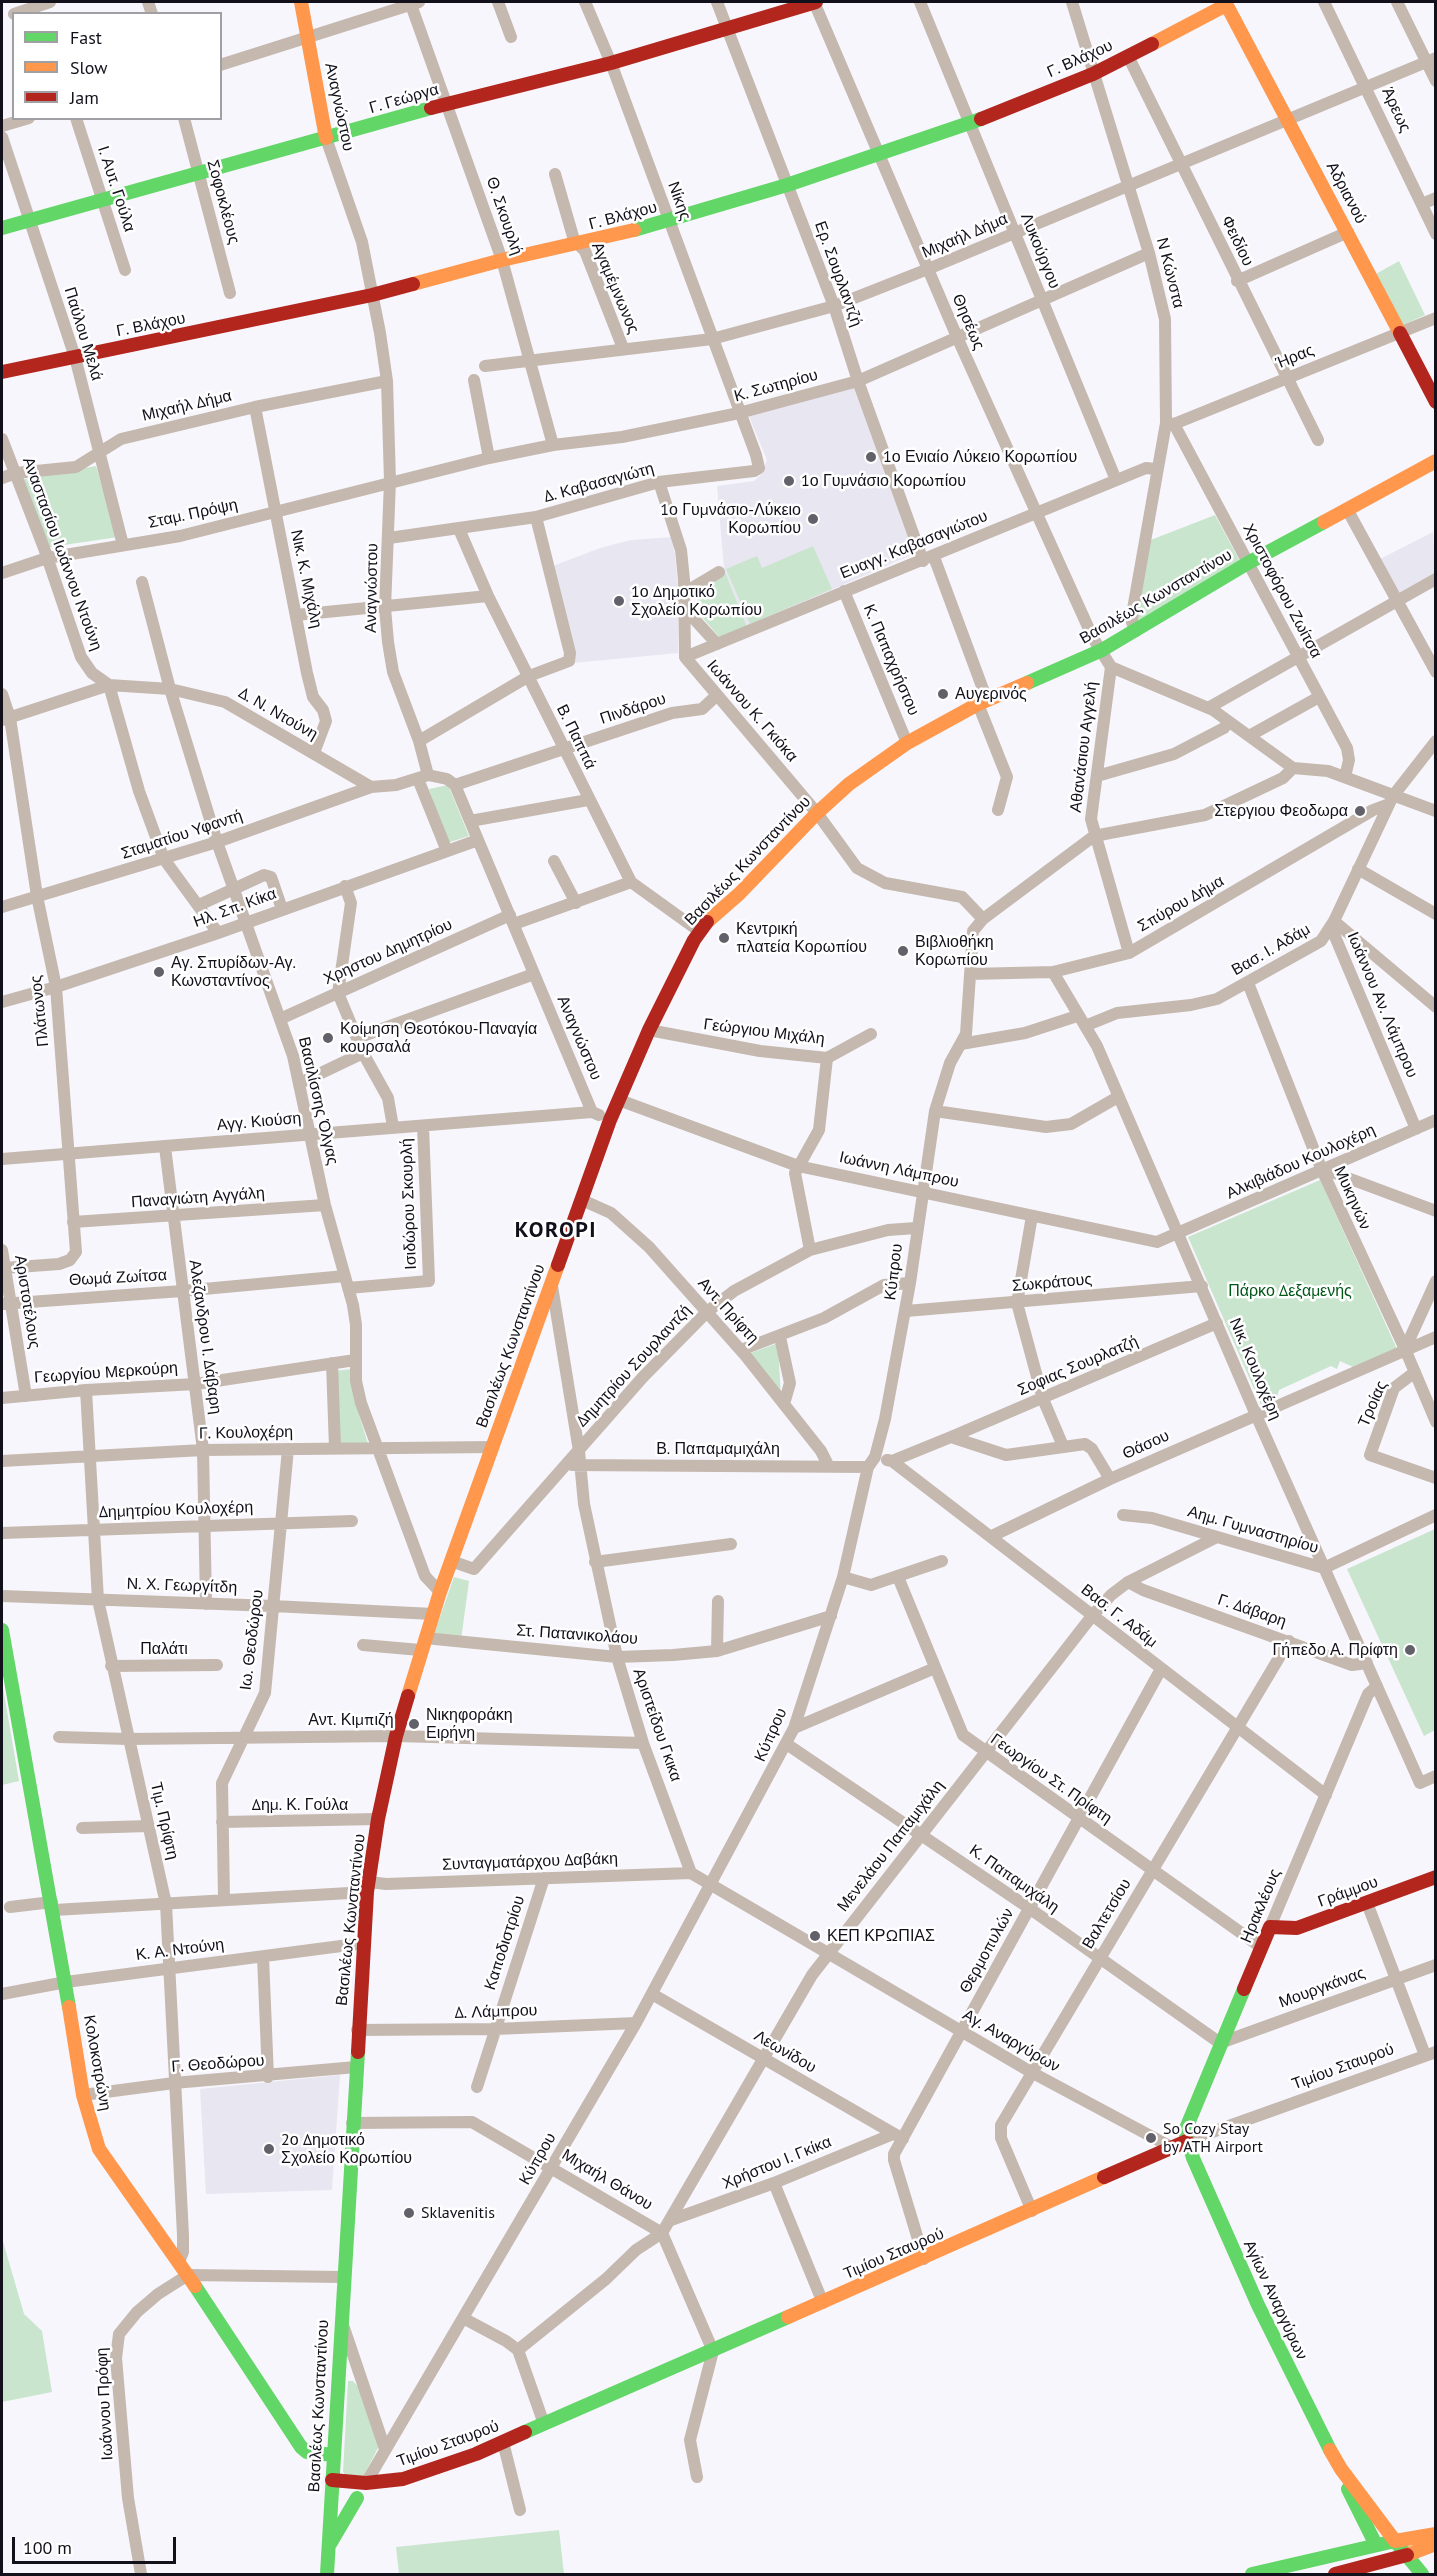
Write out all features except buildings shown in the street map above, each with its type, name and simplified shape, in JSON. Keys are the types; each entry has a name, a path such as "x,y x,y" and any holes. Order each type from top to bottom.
{"street":[{"name":"Αναγνώστου","path":"301,2 326,138 362,242 387,381 390,481 385,608 393,672 419,741 423,777 447,851"},
{"path":"222,64 413,2"},
{"name":"Θ. Σκουρλή","path":"413,2 502,260 532,360 553,445"},
{"path":"498,2 512,37"},
{"name":"Νίκης","path":"585,2 611,63 739,413"},
{"name":"Ερ. Σουρλαντζή","path":"717,2 834,306 858,381 983,702 1007,777 998,810"},
{"name":"Γ. Γεώργα","path":"2,228 447,104 611,63 815,2"},
{"name":"Θησέως","path":"815,2 957,337 1093,638 1102,650"},
{"name":"Λυκούργου","path":"920,2 1116,480"},
{"name":"Ν Κώνστα","path":"1072,2 1149,253 1165,320 1170,423 1156,469 1133,609 1132,622 1136,631"},
{"name":"Άρεως","path":"1324,2 1436,234"},
{"path":"1397,2 1431,60 1436,81"},
{"name":"Γ. Βλάχου","path":"2,372 372,295 502,260 581,244 787,185 970,123 1093,74 1228,3"},
{"name":"Αδριανού","path":"1228,3 1348,232 1398,333 1436,402"},
{"path":"21,12 41,6"},
{"name":"Φειδίου","path":"1128,56 1237,281 1318,440"},
{"name":"Μιχαήλ Δήμα","path":"485,366 712,339 834,306 1182,165 1288,118 1431,60"},
{"path":"2,126 22,120"},
{"name":"Ι. Αυτ. Γούλα","path":"77,120 125,270"},
{"name":"Σοφοκλέους","path":"185,120 230,293"},
{"name":"Παύλου Μελά","path":"2,137 75,357 123,544"},
{"name":"Αγαμέμνωνος","path":"555,174 574,240 581,244 623,348"},
{"path":"1422,204 1436,198"},
{"path":"1237,281 1348,232"},
{"name":"Κ. Σωτηρίου","path":"390,481 553,445 622,437 739,413 858,381 1149,253"},
{"name":"Ήρας","path":"1170,423 1436,318"},
{"path":"474,380 489,458"},
{"name":"Μιχαήλ Δήμα","path":"2,478 16,473 76,467 121,439 255,407 387,381"},
{"name":"Νικ. Κ. Μιχάλη","path":"255,407 313,697 323,710 326,721 314,753"},
{"name":"Δ. Καβασαγιώτη","path":"389,538 536,518 659,482 754,471 759,468 739,413"},
{"name":"Χριστοφόρου Ζωίτσα","path":"1170,423 1347,748 1349,760 1345,777"},
{"name":"Αναστασίου Ιωάννου Ντούνη","path":"2,439 81,657 92,673 109,685"},
{"name":"Βασιλέως Κωνσταντίνου","path":"327,2574 357,2030 368,1887 378,1820 396,1736 422,1644 440,1592 610,1120 649,1030 699,931 817,813 849,784 907,742 983,702 1102,650 1248,563 1434,464"},
{"name":"Ευαγγ. Καβασαγιώτου","path":"685,657 1146,468 1156,469"},
{"name":"Σταμ. Πρόψη","path":"2,573 47,558 180,536 275,513 390,481"},
{"name":"Ιωάννου Κ. Γκιόκα","path":"659,482 681,550 685,657 817,813 857,868 885,883 962,897 983,920"},
{"path":"1347,509 1436,672"},
{"path":"419,741 529,676 561,666 569,661 570,653 536,518"},
{"name":"Β. Παππά","path":"459,529 488,596 529,676 563,750 631,882 699,931"},
{"path":"684,593 719,572"},
{"path":"1208,708 1436,579"},
{"name":"Βασιλίσσης Όλγας","path":"142,582 170,689 218,842 300,1083 325,1205 356,1325 355,1360 361,1403 425,1576 440,1592"},
{"name":"Κ. Παπαχρήστου","path":"844,591 907,742"},
{"path":"296,615 488,596"},
{"path":"685,609 717,644"},
{"name":"Αθανάσιου Αγγελή","path":"1102,650 1111,667 1091,819 1129,953"},
{"path":"1111,667 1208,708 1293,768 1320,768 1345,777 1391,800 1436,811"},
{"path":"109,685 139,791 164,860 218,933"},
{"name":"Δ. Ν. Ντούνη","path":"6,719 109,685 170,689 225,702 371,787"},
{"name":"Πλάτωνος","path":"2,694 37,896 56,987 76,1252 70,1260 4,1268"},
{"name":"Πινδάρου","path":"455,786 672,713 702,709 716,696"},
{"path":"1249,736 1319,697"},
{"path":"1097,776 1174,754 1224,728 1228,722"},
{"name":"Βασ. Ι. Αδάμ","path":"1085,1026 1117,1013 1211,1001 1317,945 1332,924 1391,800 1436,741"},
{"path":"983,920 1094,836 1205,815 1283,778 1293,768"},
{"path":"371,787 396,785 423,777 447,779 455,786"},
{"name":"Αναγνώστου","path":"455,786 592,1113"},
{"name":"Σταματίου Υφαντή","path":"2,907 164,860 371,787"},
{"path":"470,821 588,800"},
{"name":"Σπύρου Δήμα","path":"970,974 1053,972 1129,953 1391,800"},
{"name":"Ηλ. Σπ. Κίκα","path":"2,1002 56,987 218,933 478,840"},
{"path":"554,861 576,903"},
{"path":"1358,869 1436,914"},
{"path":"199,905 264,876 271,877 282,909"},
{"name":"Χρηστου Δημητρίου","path":"280,1019 512,920 576,903 631,882"},
{"path":"345,886 351,903 338,993 363,1053 388,1098 393,1127"},
{"name":"Κύπρου","path":"366,2483 636,2023 788,1745 843,1577 872,1462 906,1311 916,1228 935,1111 950,1063 966,1034 972,934 983,920"},
{"path":"1332,924 1436,1006"},
{"name":"Ιωάννου Αν. Λάμπρου","path":"1332,924 1416,1129"},
{"name":"Νικ. Κουλοχέρη","path":"1053,972 1085,1026 1180,1234 1256,1415 1420,1783 1436,1776"},
{"path":"357,1038 534,974"},
{"name":"Μυκηνών","path":"1248,983 1321,1168 1397,1336 1406,1349 1436,1422"},
{"path":"961,1044 1025,1033 1077,1016"},
{"name":"Γεώργιου Μιχάλη","path":"649,1030 760,1051 827,1058 871,1034"},
{"path":"300,1083 363,1053"},
{"path":"810,1250 795,1173 819,1130 827,1058"},
{"path":"935,1111 1046,1127 1071,1124 1118,1097"},
{"name":"Ιωάννη Λάμπρου","path":"619,1100 798,1166 1156,1242 1180,1234"},
{"path":"592,1113 610,1120"},
{"name":"Αγγ. Κιούση","path":"2,1159 592,1113"},
{"name":"Αλκιβιάδου Κουλοχέρη","path":"1180,1234 1321,1168 1436,1120"},
{"name":"Ισιδώρου Σκουρλή","path":"423,1126 429,1281"},
{"name":"Αλεζανδρου Ι. Δάβαρη","path":"165,1147 203,1450 207,1524 206,1604"},
{"path":"1321,1168 1436,1211"},
{"name":"Αντ. Πρίφτη","path":"582,1200 623,1221 741,1350 821,1451 828,1465"},
{"name":"Παναγιώτη Αγγάλη","path":"73,1222 325,1205"},
{"path":"1032,1216 1017,1303 1043,1399 1063,1446"},
{"name":"Δημητρίου Σουρλαντζή","path":"579,1451 643,1377 707,1312 734,1291 810,1250 888,1230 916,1228"},
{"name":"Αριστοτέλους","path":"2,1250 6,1303 26,1396"},
{"name":"Θωμά Ζωίτσα","path":"6,1303 346,1282 429,1281"},
{"path":"1406,1349 1436,1281"},
{"name":"Αριστείδου Γκικα","path":"552,1282 579,1451 574,1466 617,1658 643,1743 692,1873"},
{"path":"741,1350 780,1337 824,1318 884,1285 910,1283"},
{"name":"Σωκράτους","path":"906,1311 1202,1286"},
{"name":"Σοφιας Σουρλατζή","path":"951,1437 1217,1323"},
{"path":"780,1337 789,1383 784,1404"},
{"name":"Θάσου","path":"951,1437 1006,1455 1063,1446 1089,1445 1110,1479 1436,1337"},
{"name":"Γεωργίου Μερκούρη","path":"2,1398 86,1390 196,1384 355,1360"},
{"path":"332,1364 335,1448"},
{"name":"Τροίας","path":"1415,1372 1394,1388 1370,1455 1436,1478"},
{"name":"Τιμ. Πρίφτη","path":"86,1390 98,1600 165,1904 183,2235 183,2252 179,2262"},
{"path":"872,1462 892,1461 951,1437"},
{"name":"Γ. Κουλοχέρη","path":"2,1461 203,1450 492,1447"},
{"name":"Ιω. Θεοδώρου","path":"224,1899 222,1783 264,1693 288,1449"},
{"name":"Βασ. Γ. Αδάμ","path":"892,1461 1326,1795"},
{"name":"Β. Παπαμαμιχάλη","path":"574,1466 828,1465 872,1462"},
{"path":"451,1561 474,1569 574,1466"},
{"path":"992,1536 1110,1479"},
{"name":"Αημ. Γυμναστηρίου","path":"1122,1515 1152,1518 1324,1568 1436,1515"},
{"name":"Δημητρίου Κουλοχέρη","path":"2,1533 207,1524 352,1521"},
{"name":"Μενελάου Παπαμιχάλη","path":"662,2233 763,2058 828,1953 1092,1616 1111,1594 1128,1582 1217,1538"},
{"path":"595,1562 731,1544"},
{"path":"843,1577 871,1585 942,1561"},
{"name":"Γεωργίου Στ. Πρίφτη","path":"898,1576 958,1728 963,1735 1261,1947"},
{"name":"Γ. Δάβαρη","path":"1128,1582 1143,1590 1352,1665 1366,1663"},
{"name":"Ν. Χ. Γεωργίτδη","path":"2,1596 273,1605 433,1614"},
{"path":"717,1601 717,1651"},
{"name":"Στ. Πατανικολάου","path":"363,1645 422,1644 617,1658 717,1651 831,1616"},
{"name":"Κολοκοτρώνη","path":"2,1630 53,1906 83,2095 99,2149 188,2275 301,2447 307,2452 333,2455"},
{"name":"Βαλτετσίου","path":"1032,2211 1000,2138 1000,2125 1289,1641"},
{"name":"Παλάτι","path":"111,1666 217,1665"},
{"path":"794,1728 935,1668"},
{"name":"Θερμοπυλών","path":"924,2259 894,2160 898,2136 961,2031 1161,1670"},
{"name":"Ηρακλέους","path":"1188,2141 1185,2126 1368,1694 1377,1686"},
{"name":"Αντ. Κιμπιζή","path":"59,1737 128,1739 396,1736 643,1743"},
{"name":"Κ. Παπαμιχάλη","path":"788,1745 1029,1908 1220,2043"},
{"name":"Δημ. Κ. Γούλα","path":"222,1822 378,1820"},
{"path":"82,1828 148,1826"},
{"path":"692,1873 712,1885"},
{"name":"Συνταγματάρχου Δαβάκη","path":"10,1907 165,1904 368,1887 692,1873"},
{"name":"Γράμμου","path":"1270,1927 1297,1928 1436,1877"},
{"name":"Καποδιστρίου","path":"477,2088 544,1878"},
{"name":"Αγ. Αναργύρων","path":"712,1885 1031,2072 1173,2148"},
{"path":"1367,1903 1395,1978 1430,2054"},
{"name":"Κ. Α. Ντούνη","path":"2,1994 66,1982 364,1943"},
{"path":"263,1957 268,2077"},
{"name":"Μουργκάνας","path":"1220,2043 1436,1965"},
{"name":"Λεωνίδου","path":"652,1994 898,2136"},
{"name":"Δ. Λάμπρου","path":"357,2030 495,2029 636,2023"},
{"name":"Τιμίου Σταυρού","path":"332,2480 366,2483 403,2479 503,2442 924,2259 1188,2141 1430,2054"},
{"name":"Γ. Θεοδώρου","path":"83,2095 174,2083 268,2077 356,2067"},
{"name":"Μιχαήλ Θάνου","path":"352,2123 472,2122 553,2167 662,2233"},
{"name":"Χρήστου Ι. Γκίκα","path":"671,2220 898,2136"},
{"name":"Αγίων Αναργύρων","path":"1188,2141 1258,2305 1314,2421 1341,2469 1422,2574"},
{"path":"774,2183 823,2303"},
{"path":"518,2350 606,2279 629,2256 662,2233 713,2351 690,2440 697,2477"},
{"path":"188,2275 343,2277"},
{"name":"Ιωάννου Πρόφη","path":"141,2574 128,2498 116,2358 119,2334 137,2312 158,2294 188,2275"},
{"path":"340,2318 385,2449"},
{"path":"463,2318 518,2350 544,2424"},
{"path":"503,2442 520,2510"},
{"name":"Αγίων Αναργύρων","path":"1341,2469 1350,2496 1376,2545 1385,2568 1396,2574"},
{"path":"315,2574 366,2483"},
{"path":"331,2496 357,2498"},
{"path":"1252,2574 1376,2545 1436,2534"},
{"path":"1335,2574 1385,2568 1407,2555 1436,2544"}],"shaded area":[{"name":"1ο Γυμνάσιο-Λύκειο Κορωπίου","path":"855,386 918,552 747,627 724,569 717,486 754,481 762,474 767,460 748,414"},
{"path":"1433,532 1435,577 1399,598 1380,559"},
{"name":"1ο Δημοτικό Σχολείο Κορωπίου","path":"673,537 678,586 678,653 574,663 553,566 600,548 631,540"},
{"name":"2ο Δημοτικό Σχολείο Κορωπίου","path":"340,2075 332,2190 206,2194 200,2089"}],"green space":[{"path":"1399,261 1425,315 1401,326 1374,275"},
{"path":"96,466 118,537 44,548 19,480"},
{"path":"1215,515 1241,563 1138,620 1136,612 1148,541"},
{"path":"813,546 832,589 750,624 726,569 757,556 762,568"},
{"path":"724,569 747,627 720,638 696,610 698,597 721,576"},
{"path":"448,785 469,836 447,843 429,789"},
{"name":"Πάρκο Δεξαμενής","path":"1320,1180 1397,1349 1353,1367 1340,1361 1337,1369 1331,1366 1279,1390 1277,1397 1261,1405 1188,1237"},
{"path":"778,1343 781,1399 745,1355"},
{"path":"352,1369 356,1405 369,1447 335,1448 333,1371"},
{"name":"Γήπεδο Α. Πρίφτη","path":"1435,1529 1435,1730 1424,1736 1347,1569"},
{"path":"454,1577 469,1581 461,1640 433,1637"},
{"path":"2,1682 19,1781 2,1785"},
{"path":"2,2238 24,2314 42,2331 52,2392 2,2402"},
{"path":"348,2381 353,2381 360,2389 379,2446 363,2477 347,2477 343,2472"},
{"path":"559,2530 564,2574 399,2574 396,2547"}],"traffic: fast":[{"path":"2,228 431,108"},
{"path":"634,230 787,185 981,119"},
{"path":"1027,683 1102,650 1248,563 1324,522"},
{"path":"2,1630 69,2007"},
{"path":"1244,1989 1185,2131 1193,2158 1258,2305 1330,2450"},
{"path":"327,2574 358,2052"},
{"path":"195,2286 301,2447 307,2452 333,2455"},
{"path":"525,2432 788,2317"},
{"path":"1348,2489 1376,2545"},
{"path":"330,2544 357,2498"},
{"path":"1252,2574 1395,2541 1422,2574"}],"traffic: slow":[{"path":"301,2 326,138"},
{"path":"1225,2 1400,333"},
{"path":"1152,44 1226,5"},
{"path":"413,284 502,260 634,230"},
{"path":"1324,522 1436,461"},
{"path":"707,922 739,894 817,813 849,784 907,743 978,704 1027,683"},
{"path":"408,1696 440,1592 558,1265"},
{"path":"69,2007 83,2095 99,2149 195,2286"},
{"path":"788,2317 1104,2177"},
{"path":"1330,2450 1341,2469 1395,2541 1436,2534"},
{"path":"1407,2555 1436,2544"}],"traffic: jam":[{"path":"431,108 611,63 816,2"},
{"path":"981,119 1093,74 1152,44"},
{"path":"2,372 372,295 413,284"},
{"path":"1400,333 1436,402"},
{"path":"558,1265 610,1120 649,1030 694,940 707,922"},
{"path":"358,2052 367,1892 378,1819 396,1736 408,1696"},
{"path":"1244,1989 1270,1927 1297,1928 1436,1877"},
{"path":"1104,2177 1187,2141"},
{"path":"332,2480 366,2483 403,2479 476,2454 525,2432"},
{"path":"1335,2574 1407,2555"}],"place":[{"name":"1ο Ενιαίο Λύκειο Κορωπίου","path":"871,457"},
{"name":"1ο Γυμνάσιο Κορωπίου","path":"789,481"},
{"name":"1ο Γυμνάσιο-Λύκειο Κορωπίου","path":"813,519"},
{"name":"1ο Δημοτικό Σχολείο Κορωπίου","path":"619,601"},
{"name":"Αυγερινός","path":"943,694"},
{"name":"Στεργιου Φεοδωρα","path":"1360,811"},
{"name":"Κεντρική πλατεία Κορωπίου","path":"724,938"},
{"name":"Βιβλιοθήκη Κορωπίου","path":"903,951"},
{"name":"Αγ. Σπυρίδων-Αγ. Κωνσταντίνος","path":"159,972"},
{"name":"Κοίμηση Θεοτόκου-Παναγία κουρσαλά","path":"328,1038"},
{"name":"Γήπεδο Α. Πρίφτη","path":"1410,1650"},
{"name":"Νικηφοράκη Ειρήνη","path":"414,1724"},
{"name":"ΚΕΠ ΚΡΩΠΙΑΣ","path":"815,1936"},
{"name":"So Cozy Stay by ATH Airport","path":"1151,2138"},
{"name":"2ο Δημοτικό Σχολείο Κορωπίου","path":"269,2149"},
{"name":"Sklavenitis","path":"409,2213"}],"district":[{"name":"KOROPI","path":"556,1231"}]}
